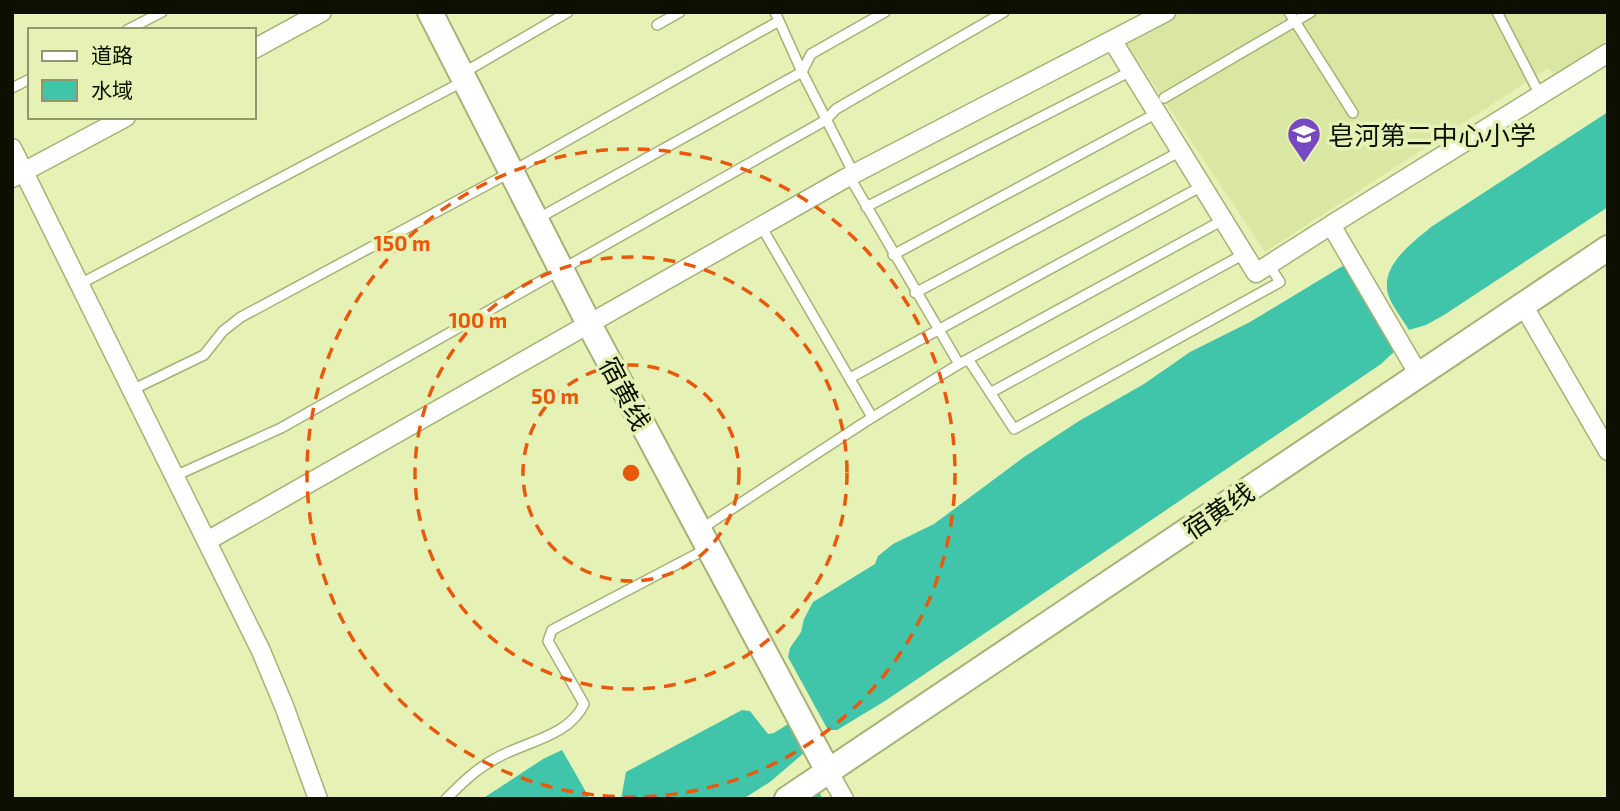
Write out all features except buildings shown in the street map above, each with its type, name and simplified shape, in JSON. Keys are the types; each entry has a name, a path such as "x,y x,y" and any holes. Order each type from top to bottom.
{"main road":[{"name":"宿黄线","path":"430,12 589,324 828,771"},
{"name":"宿黄线","path":"787,799 1608,248"}],"street":[{"path":"256,48 322,12"},
{"path":"207,541 851,175 1166,12"},
{"path":"1112,40 1131,71 1160,106 1181,151 1256,273 1608,53"},
{"path":"18,175 122,119"},
{"path":"12,148 18,175 80,284 261,652 318,799"},
{"path":"1331,225 1419,374"},
{"path":"1523,305 1608,451"},
{"path":"828,771 844,799"}],"lane":[{"path":"131,28 162,12"},
{"path":"80,284 463,77 568,12"},
{"path":"657,25 680,12"},
{"path":"536,220 802,72 811,54 885,12"},
{"path":"174,476 281,428 826,120 836,109 1004,12"},
{"path":"1289,12 1353,113"},
{"path":"893,255 1160,106 1311,12"},
{"path":"1497,12 1540,95"},
{"path":"132,390 204,355 223,331 241,317 511,172 777,16 866,207 959,364"},
{"path":"866,207 1131,71"},
{"path":"12,88 28,80"},
{"path":"915,293 1181,151"},
{"path":"850,378 1202,186"},
{"path":"446,799 471,775 494,759 564,728 579,716 584,704 548,641 552,630 704,539 872,417 959,364 1223,220"},
{"path":"761,226 872,417"},
{"path":"990,393 1244,254"},
{"path":"968,359 1014,429 1280,282 1269,265"}],"shaded area":[{"name":"皂河第二中心小学","path":"1178,12 1608,12 1608,43 1555,76 1548,68 1265,252 1124,40"}],"water":[{"path":"1608,112 1608,207 1444,315 1426,325 1409,330 1389,297 1387,286 1388,276 1398,257 1431,227"},
{"path":"1346,264 1394,345 1395,351 1381,364 885,701 837,730 828,730 788,657 813,602 875,564 878,556 893,544 934,524 1024,457 1079,421 1144,384 1190,352 1250,322"},
{"path":"742,710 750,711 768,734 788,724 804,753 770,782 743,799 621,799 626,772"},
{"path":"562,750 590,799 482,799 543,759"}],"waterway":[{"path":"818,795 820,799"}],"place":[{"name":"皂河第二中心小学","path":"1304,164"}]}
